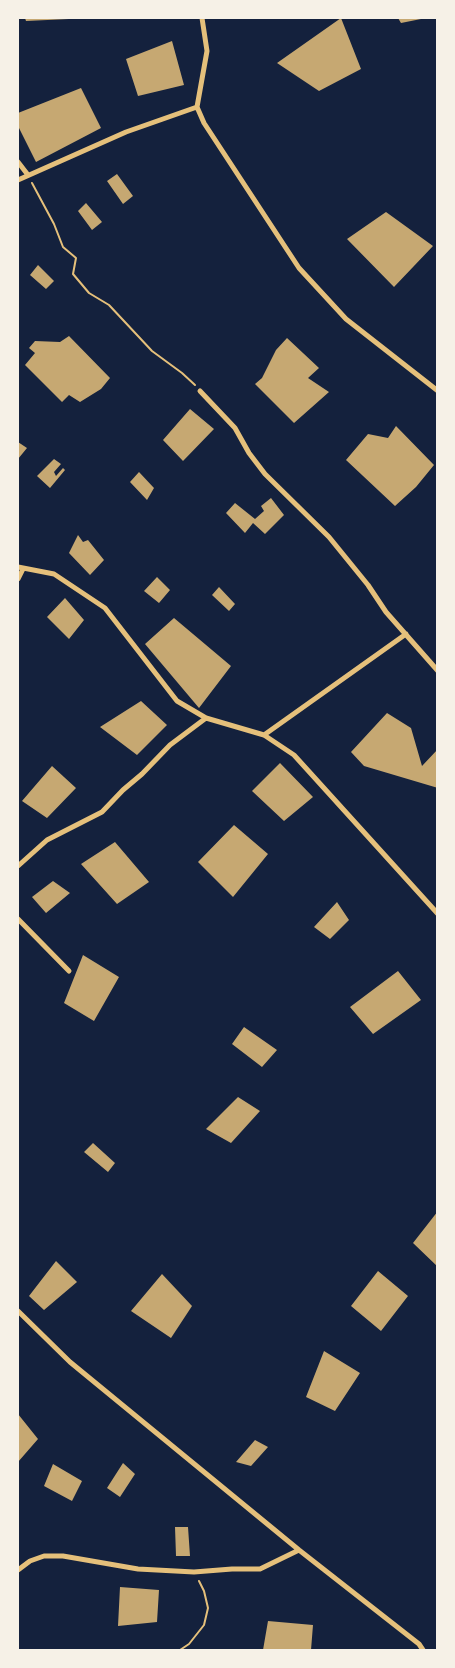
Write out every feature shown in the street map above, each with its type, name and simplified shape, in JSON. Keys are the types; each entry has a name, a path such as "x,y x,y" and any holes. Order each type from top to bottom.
{"street":[{"path":"202,18 207,51 197,107 204,123 299,268 346,319 438,391"},
{"path":"18,180 126,132 197,107"},
{"path":"18,162 28,175"},
{"path":"200,391 235,428 249,453 265,474 329,537 368,584 386,612 438,671"},
{"path":"18,579 20,568 54,574 105,608 177,701 206,718 264,735 294,756 438,914"},
{"path":"264,735 406,634"},
{"path":"18,866 47,840 102,812 170,745 206,718"},
{"path":"18,919 69,970"},
{"path":"18,1311 70,1362 299,1550 419,1644 423,1650"},
{"path":"18,1570 30,1561 44,1556 63,1556 138,1569 194,1572 260,1569 299,1550"}],"path":[{"path":"28,175 54,224 63,247 76,258 73,274 89,293 109,305 152,351 182,373 200,391"},
{"path":"180,1650 190,1644 204,1625 208,1608 204,1591 194,1572"}],"building":[{"path":"25,18 69,18 69,19 26,21"},
{"path":"341,18 361,69 319,91 277,63"},
{"path":"398,18 426,18 401,23"},
{"path":"172,41 184,85 138,96 126,59"},
{"path":"81,88 101,128 36,162 18,126 18,113"},
{"path":"117,174 133,196 123,204 107,181"},
{"path":"86,203 102,222 92,230 78,211"},
{"path":"386,212 433,246 394,287 347,239"},
{"path":"38,265 54,281 46,289 30,275"},
{"path":"69,336 110,378 101,389 80,402 69,395 62,402 25,365 35,353 29,348 35,341 60,342"},
{"path":"287,338 319,368 308,378 329,392 294,423 255,384 262,378 276,350"},
{"path":"190,409 214,429 183,461 163,440"},
{"path":"396,426 434,465 416,487 395,506 346,460 368,434 388,438"},
{"path":"18,442 27,448 18,459"},
{"path":"54,459 61,464 54,472 56,476 63,468 65,470 50,488 37,476"},
{"path":"139,472 154,488 147,500 130,482"},
{"path":"271,498 284,515 265,534 253,523 245,533 226,513 235,503 255,519 264,511 261,506"},
{"path":"78,535 83,542 88,540 104,560 90,575 69,553"},
{"path":"157,577 170,590 159,603 144,591"},
{"path":"219,587 235,604 229,611 212,595"},
{"path":"65,598 84,620 69,639 47,617"},
{"path":"174,618 231,666 199,708 145,644"},
{"path":"141,701 167,725 137,755 100,727"},
{"path":"387,713 411,728 422,766 438,749 438,788 364,766 351,752"},
{"path":"280,763 313,797 284,821 252,791"},
{"path":"52,766 76,788 47,818 22,801"},
{"path":"234,825 268,854 233,897 198,862"},
{"path":"115,842 149,882 117,904 81,864"},
{"path":"53,881 70,893 46,913 32,897"},
{"path":"337,902 349,920 330,939 314,927"},
{"path":"83,955 119,977 94,1021 64,1003"},
{"path":"398,971 421,1000 373,1034 350,1007"},
{"path":"244,1027 277,1050 262,1067 232,1044"},
{"path":"238,1097 260,1111 231,1143 206,1129"},
{"path":"93,1143 115,1163 108,1172 84,1152"},
{"path":"438,1211 438,1267 413,1243"},
{"path":"56,1261 77,1282 44,1310 29,1296"},
{"path":"378,1271 408,1296 381,1331 351,1306"},
{"path":"162,1274 192,1306 171,1338 131,1311"},
{"path":"324,1351 360,1373 335,1411 306,1397"},
{"path":"18,1414 38,1439 18,1462"},
{"path":"255,1440 268,1447 251,1466 236,1462"},
{"path":"123,1463 135,1474 120,1497 107,1488"},
{"path":"53,1464 82,1481 72,1501 44,1486"},
{"path":"175,1527 188,1527 190,1556 176,1556"},
{"path":"120,1587 159,1590 157,1622 118,1626"},
{"path":"268,1621 313,1625 311,1650 263,1650"}]}
